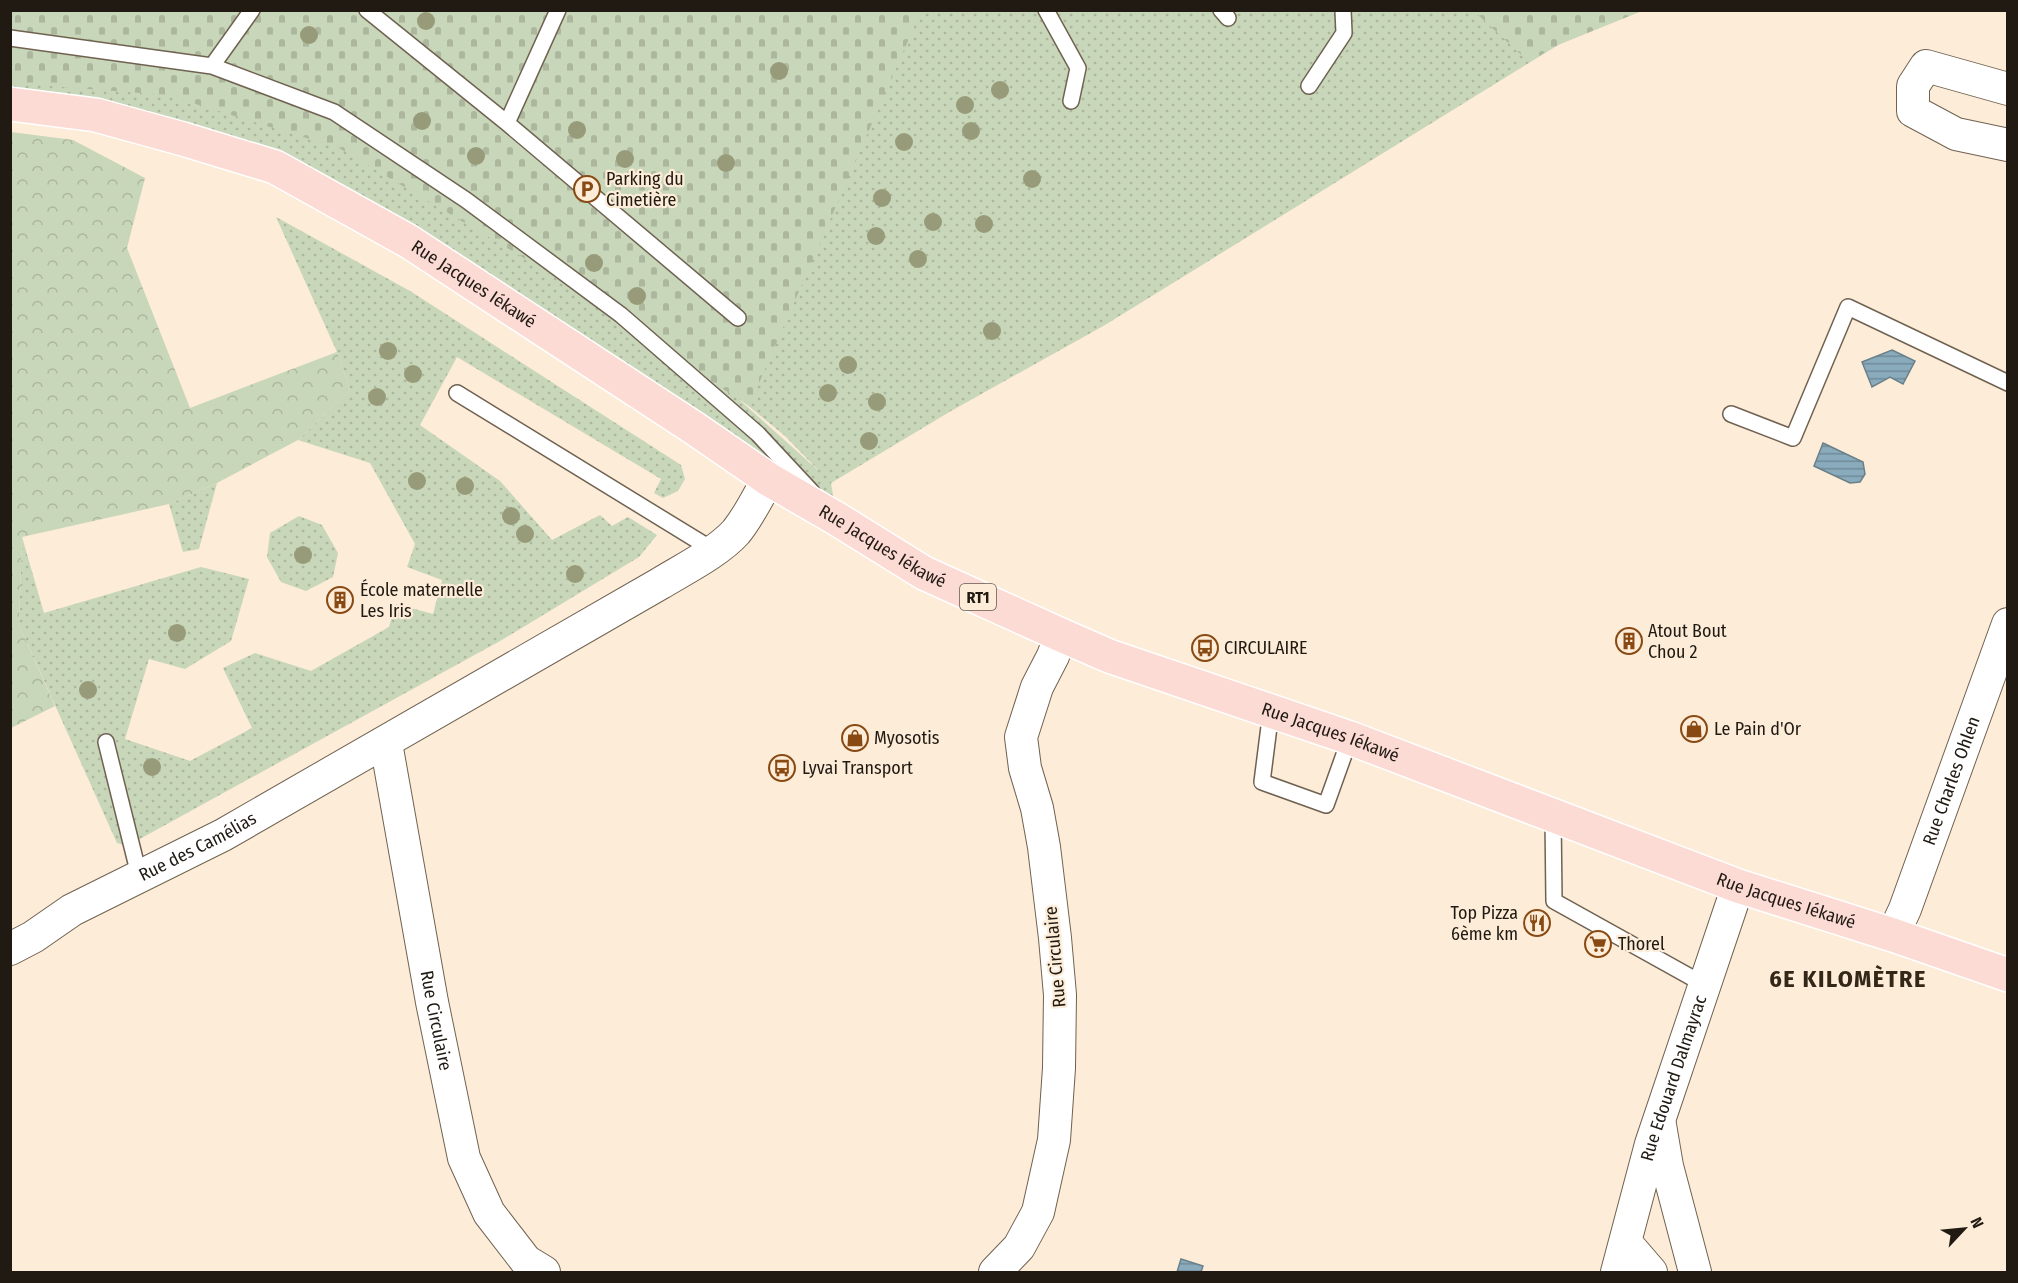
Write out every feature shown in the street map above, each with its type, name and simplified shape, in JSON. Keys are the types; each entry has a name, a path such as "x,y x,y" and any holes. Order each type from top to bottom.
{"main road":[{"name":"Rue Jacques Iékawé","path":"10,104 96,116 275,167 408,241 768,479 924,573 1061,636 1109,656 1350,738 1738,886 1893,935 2007,975"}],"street":[{"path":"2007,89 1926,66 1912,86 1913,111 1956,134 2007,145"},
{"name":"Rue des Camélias","path":"10,949 33,937 72,910 222,835 386,743 661,583 735,534 747,518 768,479"},
{"name":"Rue Charles Ohlen","path":"1893,935 1905,909 2007,624"},
{"name":"Rue Circulaire","path":"995,1272 1019,1246 1038,1212 1054,1140 1059,1068 1060,995 1042,837 1021,737 1036,687 1061,636"},
{"name":"Rue Circulaire","path":"386,743 432,1002 464,1158 489,1213 526,1261 544,1272"},
{"name":"Rue Edouard Dalmayrac","path":"1617,1272 1651,1144 1738,886"},
{"path":"1659,1120 1667,1166 1695,1272"},
{"path":"1626,1243 1651,1272"}],"lane":[{"path":"212,66 252,10"},
{"path":"367,10 507,123 738,318"},
{"path":"507,123 558,10"},
{"path":"1046,10 1078,68 1071,101"},
{"path":"1309,86 1344,33 1343,10"},
{"path":"10,38 212,66 334,112 466,200 621,315 758,434 837,519"},
{"path":"1731,414 1793,438 1848,307 2007,383"},
{"path":"457,393 713,550"},
{"path":"1271,711 1262,782 1326,805 1350,738"},
{"path":"106,741 139,875"},
{"path":"1553,816 1554,901 1705,985"}],"green space":[{"path":"10,11 921,11 749,406 534,264 339,148 166,95 11,83"},
{"path":"759,11 1621,11 1558,45 1105,325 951,411 831,483 837,519 275,167 11,104 11,38","holes":["734,394 785,436 820,472"]},
{"path":"1474,11 1642,11 1558,45 1529,62"},
{"path":"11,132 73,140 145,178 127,248 190,408 337,352 350,390 298,440 217,483 169,504 22,537 19,625 55,706 11,728"},
{"path":"276,217 410,291 681,465 685,479 678,491 663,498 654,493 661,479 457,357 420,425 500,481 552,540 600,515 612,526 628,517 657,535 639,557 500,641 127,846 117,843 19,625 22,537 44,613 201,567 249,579 231,641 185,669 149,659 125,739 190,761 252,728 223,668 255,653 311,671 389,627 396,604 433,614 442,580 407,567 415,544 370,463 298,440 350,390 337,352"},
{"path":"217,483 199,549 183,552 169,504"},
{"path":"299,516 322,525 338,553 333,577 306,591 281,582 267,557 270,533"}],"water":[{"path":"1892,350 1915,361 1903,384 1890,377 1872,387 1862,362"},
{"path":"1823,443 1863,462 1865,474 1860,482 1850,483 1814,466"},
{"path":"1181,1259 1203,1266 1201,1272 1177,1272"}],"place":[{"name":"Parking du Cimetière","path":"587,189"},
{"name":"École maternelle Les Iris","path":"340,600"},
{"name":"Atout Bout Chou 2","path":"1629,641"},
{"name":"CIRCULAIRE","path":"1205,648"},
{"name":"Le Pain d'Or","path":"1694,729"},
{"name":"Myosotis","path":"855,738"},
{"name":"Lyvai Transport","path":"782,768"},
{"name":"Top Pizza 6ème km","path":"1537,923"},
{"name":"Thorel","path":"1598,944"}],"district":[{"name":"6E KILOMÈTRE","path":"1848,979"}]}
